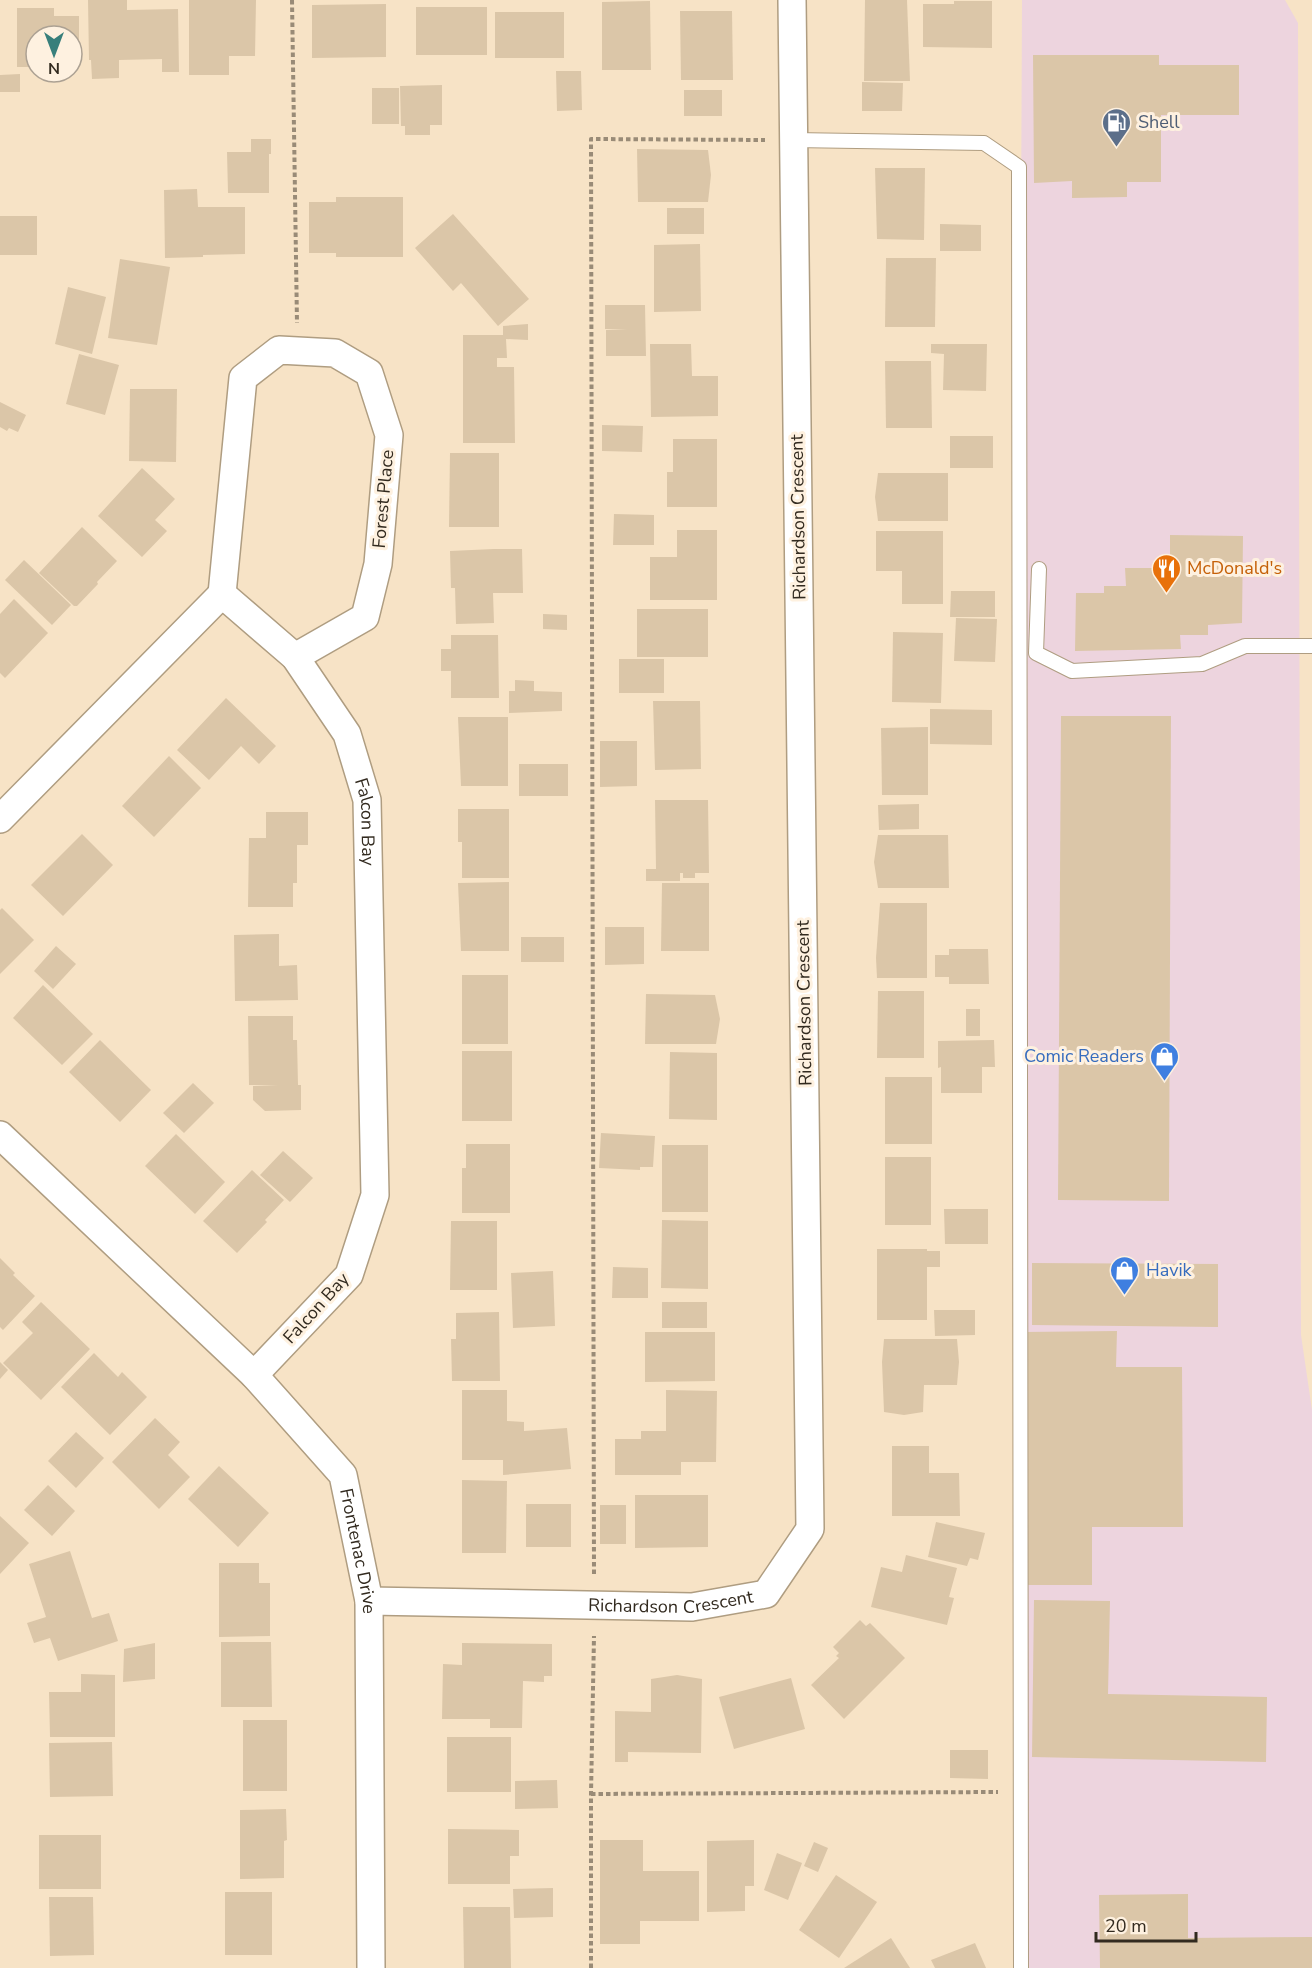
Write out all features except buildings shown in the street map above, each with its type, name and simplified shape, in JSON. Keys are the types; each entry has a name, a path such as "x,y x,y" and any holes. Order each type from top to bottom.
{"street":[{"name":"Richardson Crescent","path":"369,1601 692,1607 766,1594 810,1529 792,0"},
{"name":"Forest Place","path":"222,594 243,378 279,350 335,353 369,373 389,435 378,564 365,617 295,657"},
{"name":"Falcon Bay","path":"222,594 295,657 347,734 367,800 375,1195 349,1275 254,1374"},
{"path":"0,819 222,594"},
{"name":"Frontenac Drive","path":"0,1135 254,1374 343,1475 369,1601 371,1968"}],"lane":[{"path":"793,140 984,143 1019,166 1021,1968"},
{"path":"1039,569 1036,653 1072,671 1202,664 1245,646 1312,646"}],"path":[{"path":"292,0 298,350"},
{"path":"591,1968 594,1606 591,139 793,140"},
{"path":"591,1794 1021,1792"}],"shaded area":[{"path":"1022,0 1285,0 1298,23 1301,1335 1312,1410 1312,1968 1026,1968 1019,704"}],"place":[{"name":"Shell","path":"1117,148"},
{"name":"McDonald's","path":"1166,594"},
{"name":"Comic Readers","path":"1165,1082"},
{"name":"Havik","path":"1125,1296"}]}
